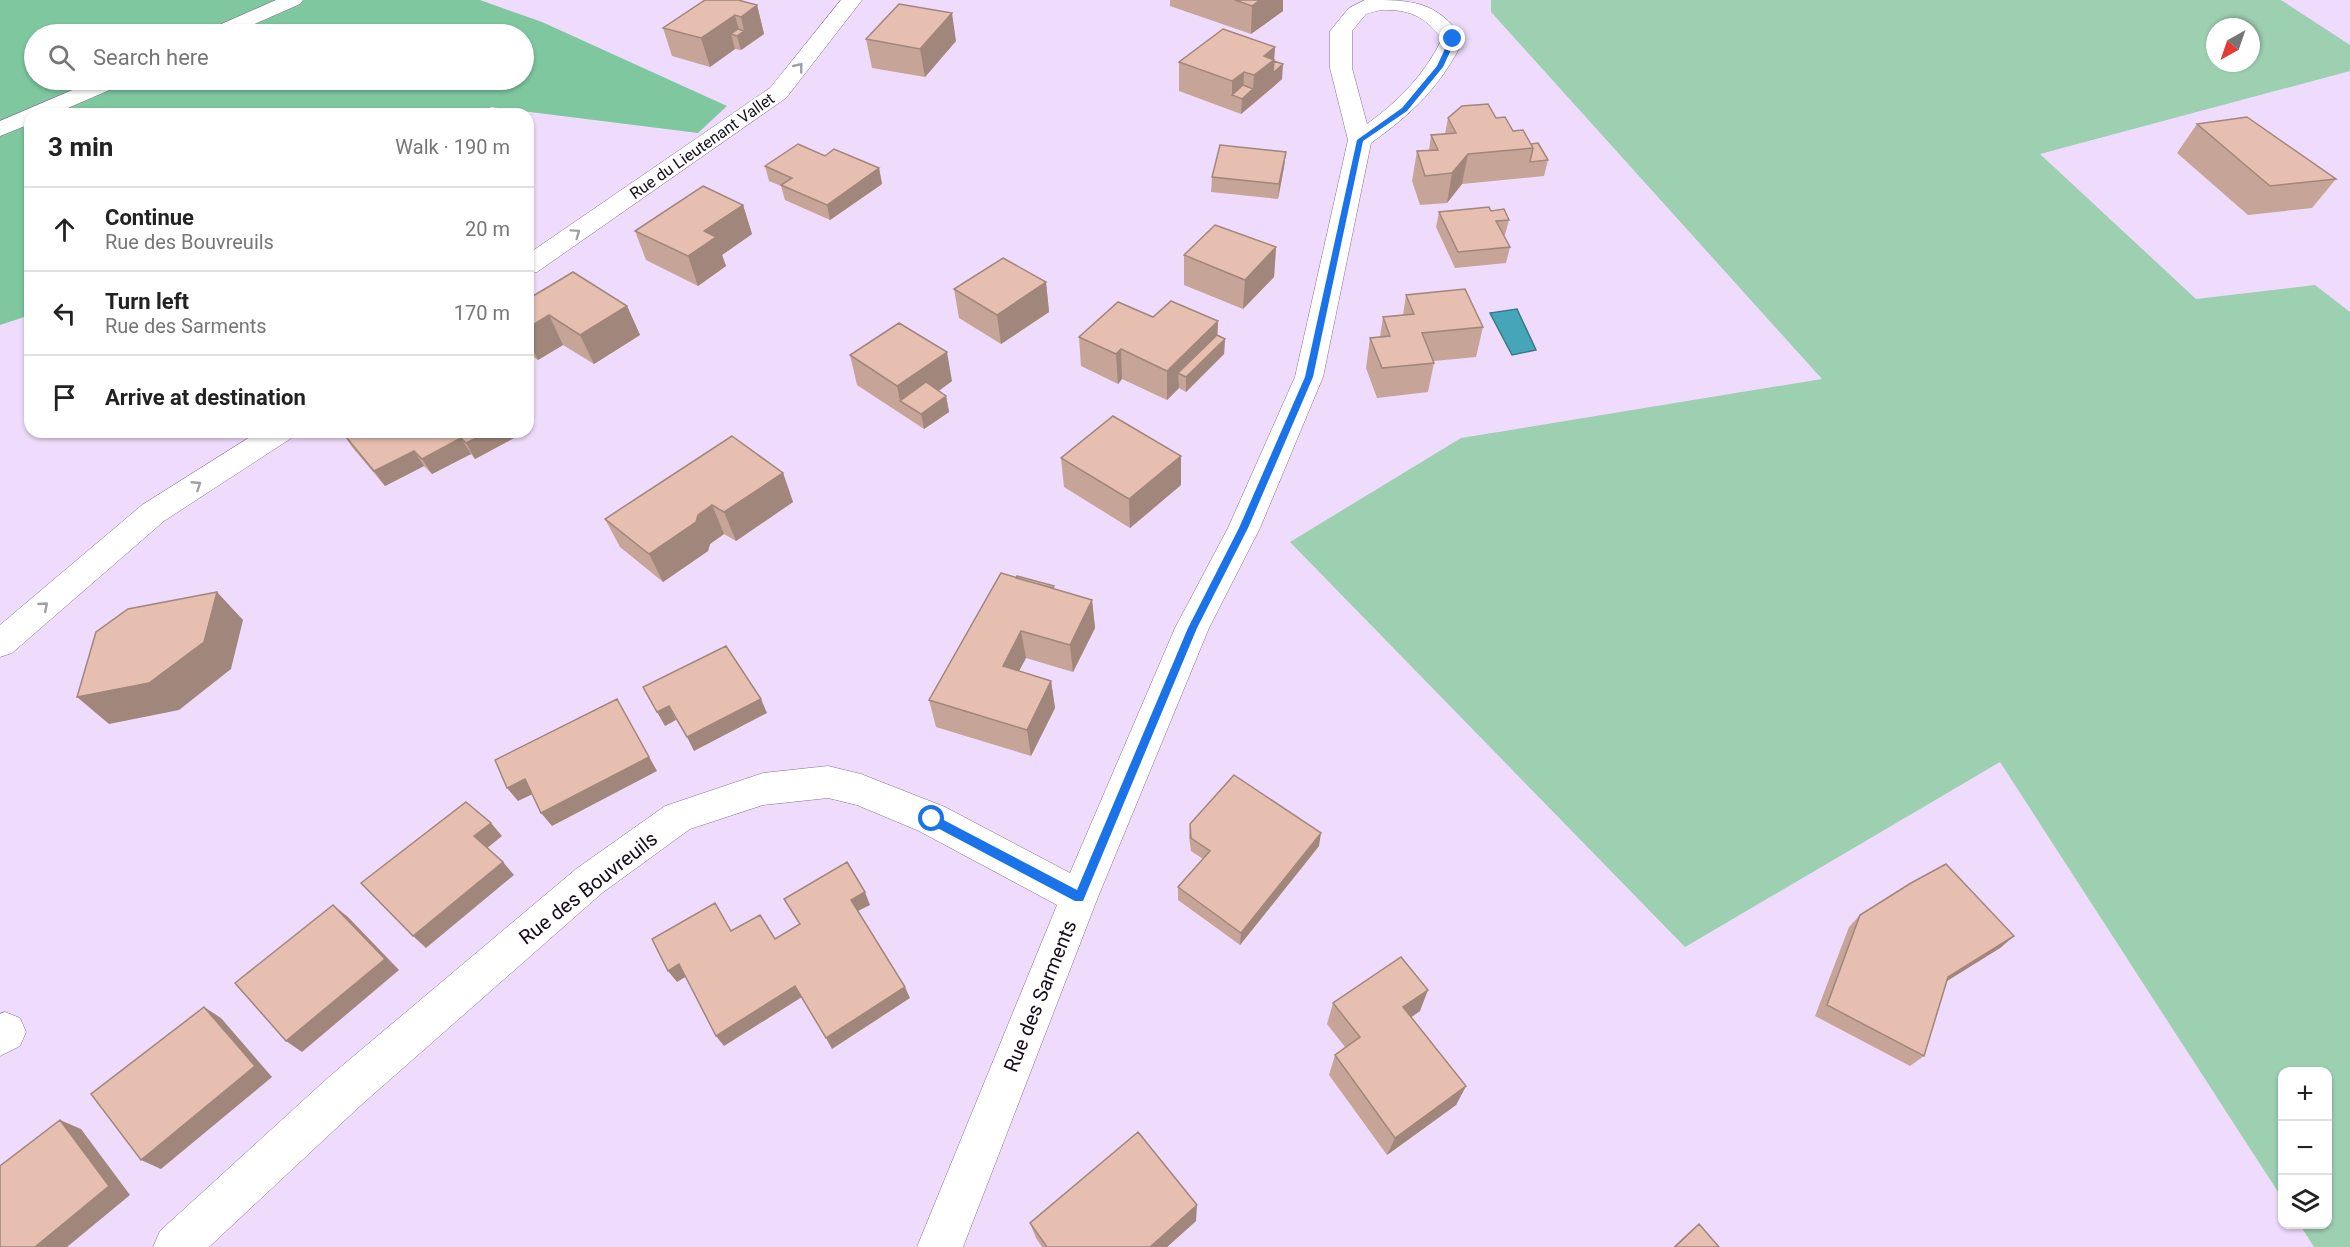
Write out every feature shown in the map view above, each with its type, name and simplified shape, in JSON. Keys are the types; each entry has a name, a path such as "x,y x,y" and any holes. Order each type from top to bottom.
{"street":[{"path":"238,24 293,0"},
{"name":"Rue du Lieutenant Vallet","path":"534,262 778,93 852,0"},
{"path":"49,108 90,90"},
{"path":"0,129 24,119"},
{"name":"Rue des Sarments","path":"940,1247 1079,897 1192,628 1244,528 1309,377 1360,140"},
{"path":"0,644 153,513 271,438"},
{"name":"Rue des Bouvreuils","path":"176,1247 345,1091 589,881 678,817 763,789 828,782 861,790 932,819 1079,897"}],"green space":[{"path":"0,0 480,0 542,22 727,106 698,133 534,112 534,108 24,108 24,317 0,325"},
{"path":"1491,0 2281,0 2350,45 2350,71 2040,154 2196,299 2315,285 2350,312 2350,1247 2314,1247 2303,1229 2332,1229 2332,1067 2278,1067 2278,1192 2000,762 1685,947 1290,542 1461,438 1822,379 1491,12"}],"water":[{"path":"1517,309 1536,350 1512,355 1490,313"}],"building":[{"path":"705,0 738,0 757,5 741,17 735,15 701,38 663,28"},
{"path":"1235,0 1260,0 1252,6"},
{"path":"899,4 952,13 920,49 866,39"},
{"path":"738,29 744,31 737,36 731,34"},
{"path":"1223,29 1275,47 1264,56 1274,60 1254,75 1244,72 1232,81 1179,62"},
{"path":"1274,61 1283,64 1273,73"},
{"path":"1243,85 1253,89 1242,99 1232,95"},
{"path":"1488,104 1496,118 1505,117 1513,131 1523,130 1533,148 1468,154 1452,173 1425,176 1417,151 1438,150 1431,135 1456,133 1448,118 1462,106"},
{"path":"2247,117 2336,179 2270,186 2197,124"},
{"path":"1538,143 1548,160 1530,162 1533,148 1531,144"},
{"path":"798,144 825,156 834,149 879,168 827,205 781,185 792,178 765,166"},
{"path":"1220,145 1286,152 1279,184 1212,177"},
{"path":"703,186 743,205 704,231 716,237 688,256 635,231"},
{"path":"1489,207 1491,211 1504,209 1509,220 1496,221 1510,247 1458,252 1439,212"},
{"path":"1215,225 1276,247 1245,280 1184,255"},
{"path":"1003,258 1046,282 997,315 954,289"},
{"path":"573,272 627,306 580,335 549,315 534,324 534,295"},
{"path":"1465,289 1483,327 1422,333 1434,363 1382,368 1370,338 1390,336 1383,317 1414,314 1406,295"},
{"path":"1171,301 1218,321 1167,371 1121,349 1116,354 1079,337 1118,302 1153,317"},
{"path":"899,323 947,352 897,386 850,355"},
{"path":"1217,335 1225,339 1186,377 1178,373"},
{"path":"926,382 946,396 921,414 900,401"},
{"path":"1113,416 1181,456 1129,499 1061,458"},
{"path":"732,436 783,473 724,512 712,505 698,515 696,522 649,554 605,519"},
{"path":"347,438 461,438 422,459 414,451 374,471"},
{"path":"461,438 476,438 466,443"},
{"path":"1001,573 1092,600 1070,645 1021,631 1003,666 1051,681 1027,730 929,700"},
{"path":"1017,576 1054,586 1053,588 1016,578"},
{"path":"217,592 204,642 149,683 77,697 96,632 128,609"},
{"path":"726,646 761,699 687,737 669,706 657,712 643,687"},
{"path":"617,699 649,757 541,813 525,779 507,788 495,760"},
{"path":"1234,775 1321,833 1241,933 1178,887 1210,851 1191,838 1190,824"},
{"path":"466,802 491,823 474,836 503,862 413,936 361,883"},
{"path":"847,862 865,892 851,900 905,987 826,1038 795,986 716,1036 679,964 668,971 652,939 715,903 731,931 760,915 775,939 800,924 784,899"},
{"path":"1946,864 2014,936 1948,977 1924,1056 1827,1005 1860,915"},
{"path":"333,905 385,959 286,1041 235,983"},
{"path":"1401,957 1428,990 1403,1007 1466,1086 1395,1138 1335,1055 1360,1037 1333,1003"},
{"path":"204,1007 255,1066 141,1160 91,1094"},
{"path":"60,1120 109,1186 35,1247 0,1247 0,1166"},
{"path":"1138,1132 1197,1205 1150,1247 1047,1247 1030,1223"},
{"path":"1699,1224 1719,1247 1675,1247"}],"route":[{"path":"932,819 1079,897 1192,628 1244,528 1309,377 1360,140 1404,110 1440,67 1453,39"}]}
